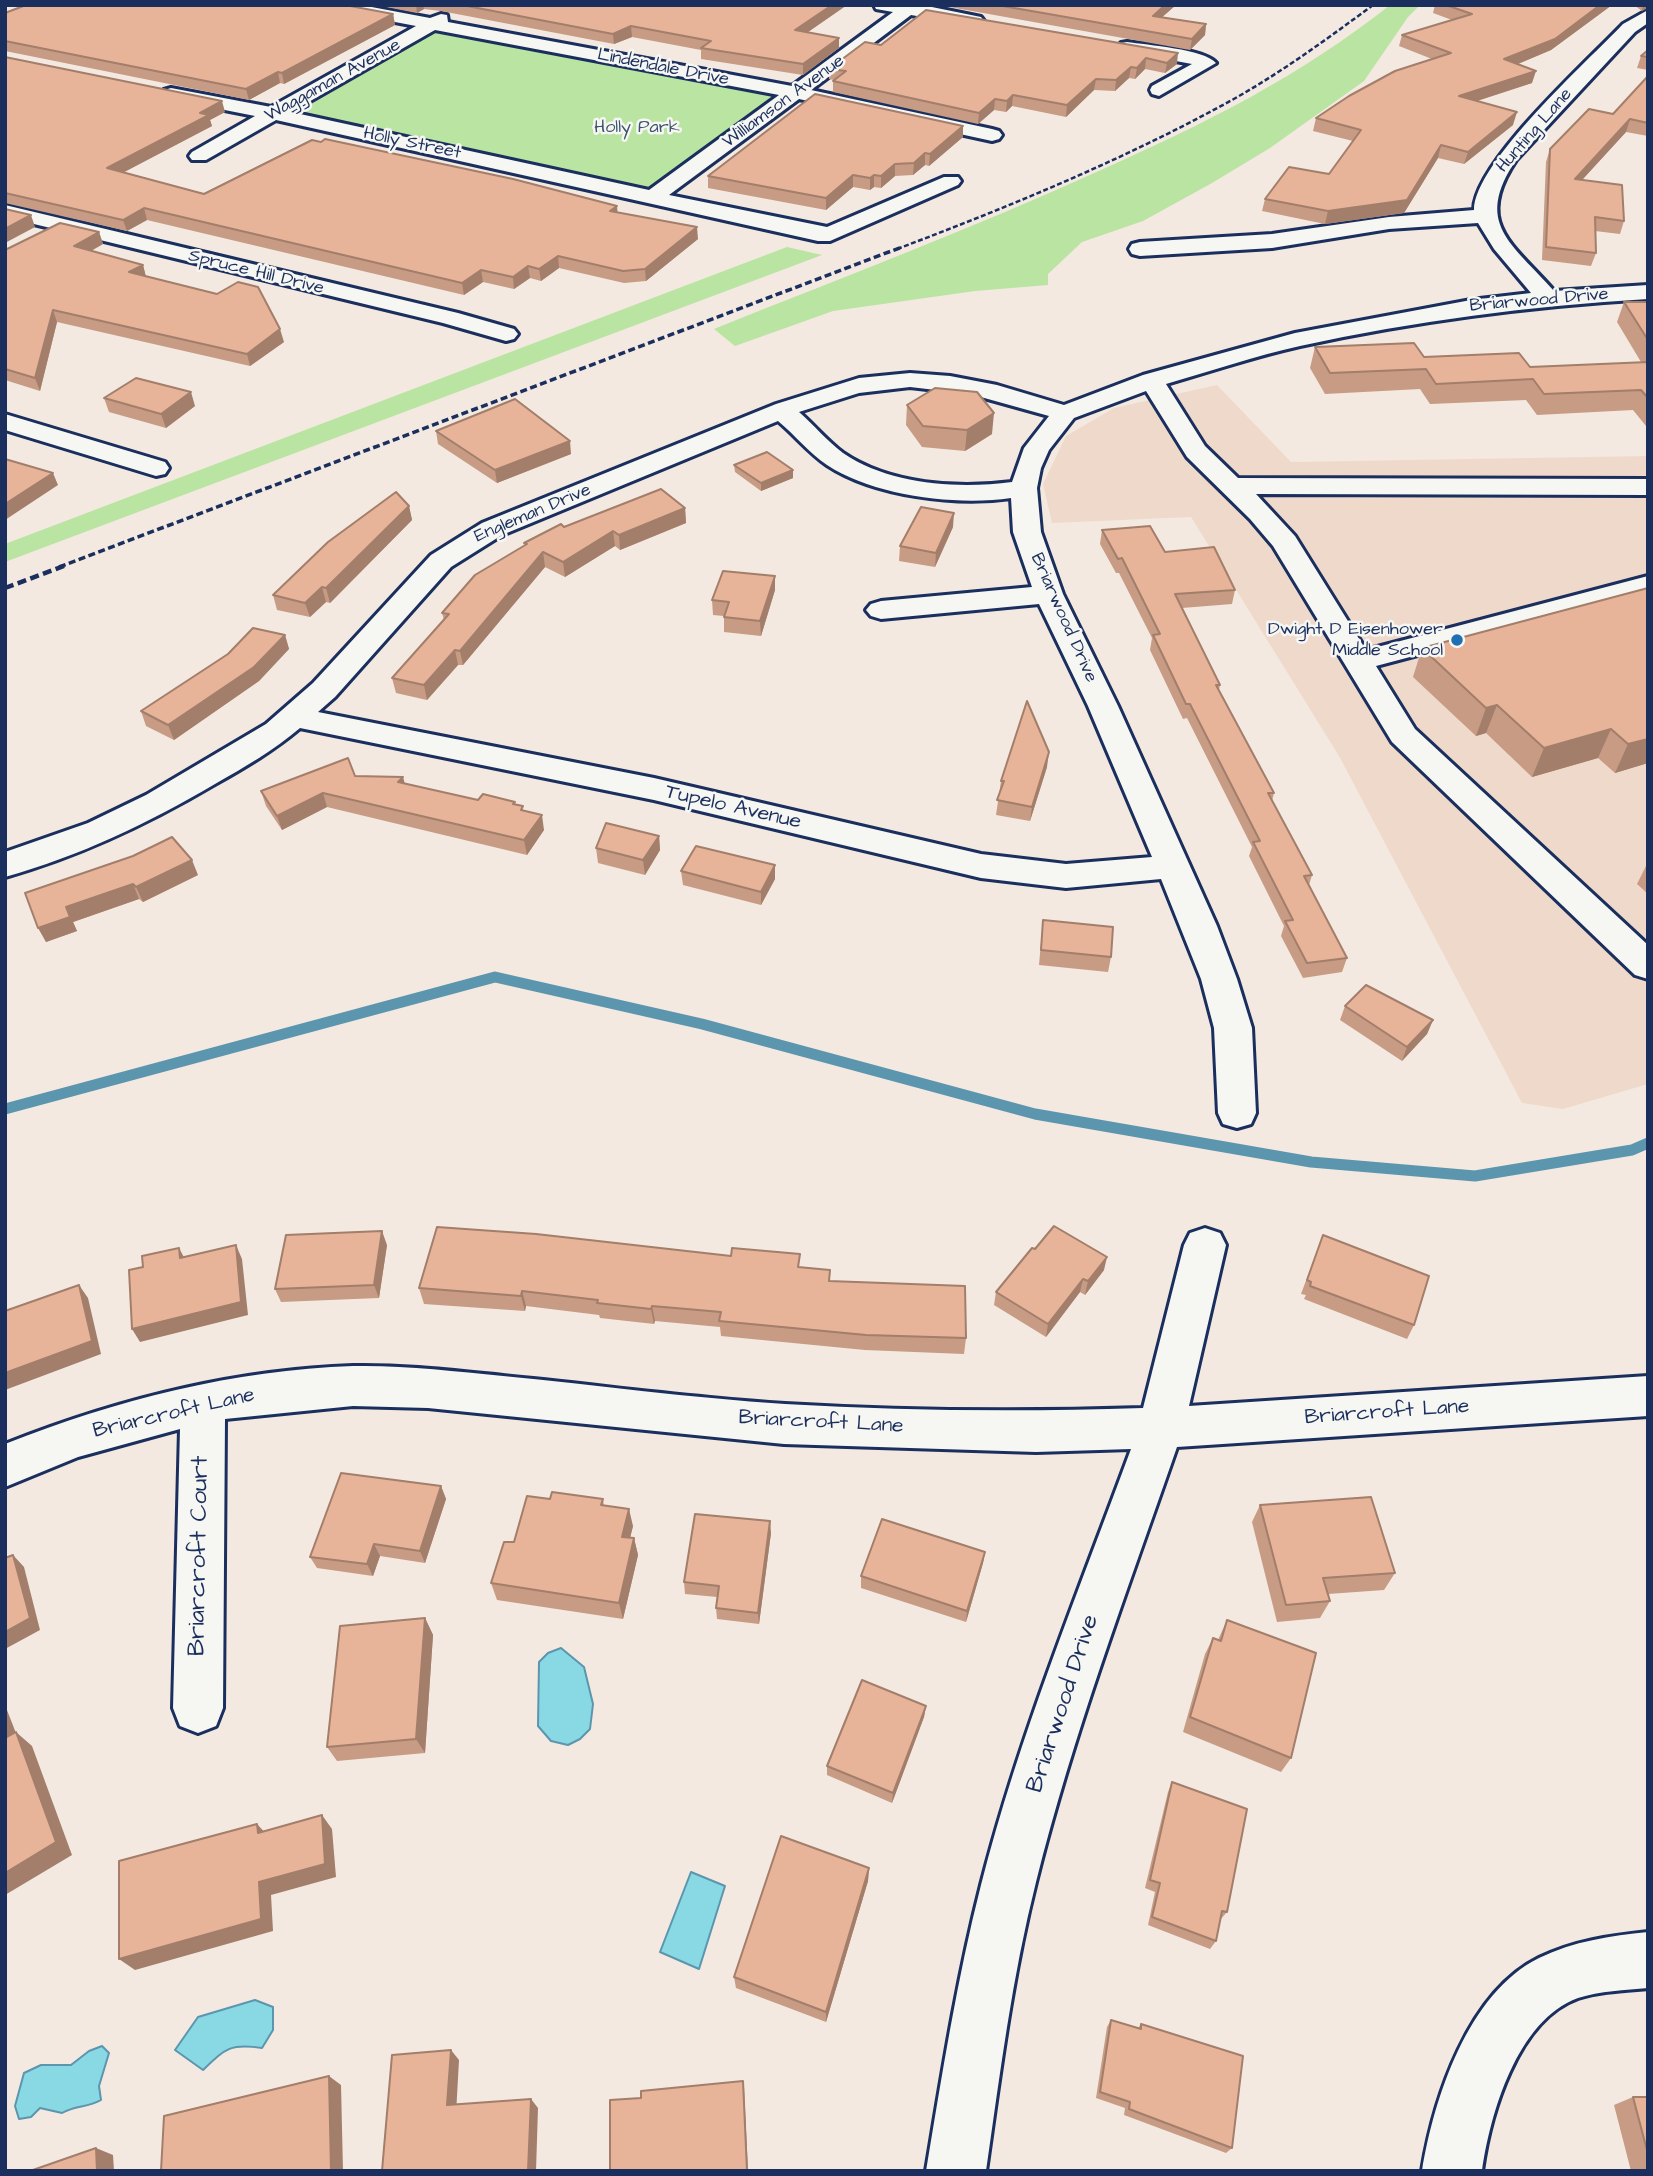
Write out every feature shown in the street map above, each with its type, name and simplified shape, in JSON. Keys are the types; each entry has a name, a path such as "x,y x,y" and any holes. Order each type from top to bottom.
{"street":[{"name":"Lindendale Drive","path":"332,5 798,93 992,135"},
{"path":"882,5 911,7 989,23"},
{"name":"Williamson Avenue","path":"653,197 798,93 911,7"},
{"name":"Waggaman Avenue","path":"199,156 454,12"},
{"name":"Hunting Lane","path":"1487,216 1485,209 1488,194 1496,173 1508,156 1629,28 1648,15"},
{"path":"1110,44 1207,63 1159,90"},
{"name":"Holly Street","path":"155,90 818,234 830,234 951,181"},
{"name":"Spruce Hill Drive","path":"5,211 450,318 506,334"},
{"path":"1140,249 1272,241 1389,223 1487,216 1494,233 1548,298"},
{"path":"38,237 60,225"},
{"name":"Briarwood Drive","path":"1237,1113 1233,1028 1199,926 1103,706 1049,594 1027,532 1024,488 1028,468 1037,448 1065,413 1152,380 1295,340 1471,307 1548,298 1648,292"},
{"name":"Engleman Drive","path":"5,865 100,831 158,803 248,751 296,717 351,662 429,573 469,541 492,529 782,411 852,387 909,380 979,386 1065,413"},
{"path":"1152,380 1200,460 1261,513 1284,542 1403,735 1648,966"},
{"path":"782,411 798,422 836,461 874,476 961,494 1024,488"},
{"path":"5,422 156,468"},
{"path":"1233,486 1648,487"},
{"path":"1359,661 1648,585"},
{"path":"881,610 1049,594"},
{"name":"Tupelo Avenue","path":"296,717 654,789 981,866 1066,876 1171,867"},
{"name":"Briarwood Drive","path":"956,2171 985,1989 1008,1884 1049,1741 1161,1428 1205,1245"},
{"name":"Briarcroft Lane","path":"5,1466 73,1438 203,1403 306,1389 428,1388 784,1424 1036,1432 1161,1428 1648,1396"},
{"name":"Briarcroft Court","path":"198,1708 203,1403"},
{"path":"1452,2171 1463,2113 1478,2076 1507,2025 1534,1993 1558,1978 1590,1967 1648,1959"}],"shaded area":[{"name":"Dwight D Eisenhower Middle School","path":"1217,385 1291,462 1648,456 1648,1084 1563,1109 1522,1103 1339,756 1191,517 1052,523 1043,484 1066,436 1114,408"}],"green space":[{"path":"1390,5 1420,5 1408,17 1364,81 1270,148 1212,183 1143,221 1082,242 1048,274 1048,285 975,291 833,311 735,346 714,329 1005,212 1178,135 1251,97 1321,55"},
{"name":"Holly Park","path":"432,24 798,93 653,197 275,114"},
{"path":"787,247 822,255 5,562 5,544"}],"water":[{"path":"561,1648 584,1667 593,1704 590,1729 580,1739 568,1745 551,1741 538,1726 539,1662 548,1653"},
{"path":"691,1872 725,1886 699,1969 660,1952"},
{"path":"255,2000 273,2007 273,2030 262,2048 242,2046 229,2049 203,2070 175,2050 198,2017"},
{"path":"102,2046 109,2053 99,2086 101,2100 62,2113 40,2108 31,2117 19,2119 15,2106 24,2073 41,2065 71,2065 89,2051"}],"building":[{"path":"26,5 345,5 393,14 282,73 278,72 246,89 5,41 5,13"},
{"path":"462,5 832,5 795,30 839,38 803,64 701,48 711,41 631,26 613,34"},
{"path":"997,5 1165,5 1153,16 1206,24 1192,39"},
{"path":"1446,5 1600,5 1555,39 1504,59 1536,71 1459,96 1517,112 1468,152 1441,145 1407,200 1328,211 1265,199 1289,167 1329,174 1361,130 1316,118 1395,71 1451,53 1402,35 1472,14"},
{"path":"926,10 1178,53 1167,63 1146,58 1137,68 1131,67 1116,80 1096,79 1067,105 1013,95 1007,101 995,99 979,113 833,81 846,71 829,69 865,42 881,45"},
{"path":"5,57 222,101 200,113 209,115 107,168 204,194 312,140 321,142 325,139 513,179 617,206 610,211 697,227 645,269 623,271 558,256 539,269 528,266 513,277 481,270 462,283 144,208 123,220 5,193"},
{"path":"1648,76 1648,123 1630,119 1575,179 1622,185 1624,221 1595,217 1596,253 1546,247 1550,149 1589,109 1613,114"},
{"path":"815,94 963,126 930,154 925,153 914,163 895,164 881,176 874,175 870,178 853,175 826,198 708,176"},
{"path":"5,209 31,215 5,229"},
{"path":"60,223 99,232 74,246 143,265 129,272 217,294 238,282 258,287 280,329 247,354 53,310 35,378 5,369 5,250"},
{"path":"1624,302 1648,302 1648,340"},
{"path":"1414,343 1424,357 1519,353 1530,367 1648,362 1648,398 1641,390 1544,394 1533,379 1436,384 1426,369 1330,373 1315,347"},
{"path":"136,378 191,392 161,414 104,398"},
{"path":"935,388 977,392 994,413 967,430 923,426 907,405"},
{"path":"515,399 570,441 495,470 436,431"},
{"path":"767,452 793,470 761,483 734,465"},
{"path":"5,459 53,473 5,504"},
{"path":"661,489 685,508 619,535 613,531 563,562 543,552 460,651 455,650 424,685 392,678 449,614 442,613 475,575 527,544 524,543 561,524 564,527"},
{"path":"396,492 409,506 326,588 322,587 305,603 273,595 328,542"},
{"path":"921,507 954,513 936,553 900,546"},
{"path":"1150,526 1165,552 1214,547 1235,590 1175,594 1220,685 1216,685 1274,793 1268,793 1312,875 1304,876 1347,958 1307,963 1285,921 1293,920 1253,842 1260,841 1190,704 1186,704 1153,635 1160,634 1122,558 1118,559 1102,530"},
{"path":"723,571 775,576 760,621 724,617 729,602 712,600"},
{"path":"1648,588 1648,739 1628,744 1611,729 1544,748 1497,705 1486,708 1422,648"},
{"path":"253,628 285,635 254,667 168,725 141,711 228,654"},
{"path":"1027,701 1049,752 1032,807 997,800"},
{"path":"348,758 355,776 403,777 398,782 478,800 483,794 515,802 513,804 523,806 521,810 542,815 524,840 323,793 277,816 261,791"},
{"path":"606,823 659,836 643,860 596,848"},
{"path":"172,837 192,860 136,887 133,884 66,907 70,917 38,928 25,893 133,856"},
{"path":"696,846 775,865 761,892 681,871"},
{"path":"1043,920 1113,927 1111,957 1041,950"},
{"path":"1366,985 1433,1020 1407,1047 1345,1006"},
{"path":"1054,1226 1107,1257 1088,1281 1083,1279 1048,1324 996,1292"},
{"path":"437,1227 536,1234 731,1256 732,1248 800,1254 798,1267 830,1270 829,1281 965,1286 966,1338 866,1335 719,1321 721,1312 652,1306 651,1309 522,1291 521,1296 419,1288"},
{"path":"382,1231 374,1285 275,1289 286,1235"},
{"path":"1323,1235 1429,1276 1414,1325 1310,1286 1311,1282 1307,1280"},
{"path":"236,1245 241,1302 132,1329 129,1270 143,1267 142,1256 179,1248 180,1258"},
{"path":"79,1285 92,1341 5,1373 5,1311"},
{"path":"341,1473 441,1486 420,1551 374,1544 367,1564 310,1557"},
{"path":"552,1492 603,1499 601,1505 629,1509 622,1537 634,1538 619,1603 491,1583 504,1542 514,1542 527,1496 550,1499"},
{"path":"1371,1497 1395,1573 1323,1578 1330,1601 1286,1605 1260,1505"},
{"path":"695,1514 770,1521 758,1613 716,1608 719,1586 684,1582"},
{"path":"882,1519 985,1552 967,1611 861,1576"},
{"path":"13,1555 30,1618 5,1632 5,1558"},
{"path":"425,1618 416,1739 327,1747 340,1626"},
{"path":"1227,1620 1316,1653 1291,1758 1190,1717 1213,1638 1221,1641"},
{"path":"862,1680 926,1706 893,1793 827,1766"},
{"path":"16,1732 56,1842 5,1873 5,1733 7,1737"},
{"path":"1172,1782 1247,1809 1227,1912 1222,1911 1216,1941 1152,1917 1160,1883 1150,1880"},
{"path":"322,1815 325,1864 259,1882 261,1919 119,1959 119,1861 257,1824 258,1833"},
{"path":"781,1836 869,1868 826,2012 734,1977"},
{"path":"1111,2020 1141,2029 1141,2024 1243,2056 1232,2148 1129,2109 1130,2102 1100,2092"},
{"path":"451,2050 447,2105 531,2099 528,2171 382,2171 392,2055"},
{"path":"329,2076 331,2171 161,2171 164,2116"},
{"path":"743,2081 747,2171 610,2171 610,2100 641,2098 641,2091"},
{"path":"1633,2097 1648,2097 1648,2154"},
{"path":"96,2148 97,2171 30,2171"}],"waterway":[{"path":"5,1109 495,977 702,1024 1035,1114 1311,1162 1475,1176 1632,1150 1648,1143"}],"railway":[{"path":"897,249 1067,180 1192,122 1269,78 1373,5"},
{"path":"59,567 902,247"},
{"path":"5,588 64,566"}],"place":[{"name":"Dwight D Eisenhower Middle School","path":"1457,640"}]}
